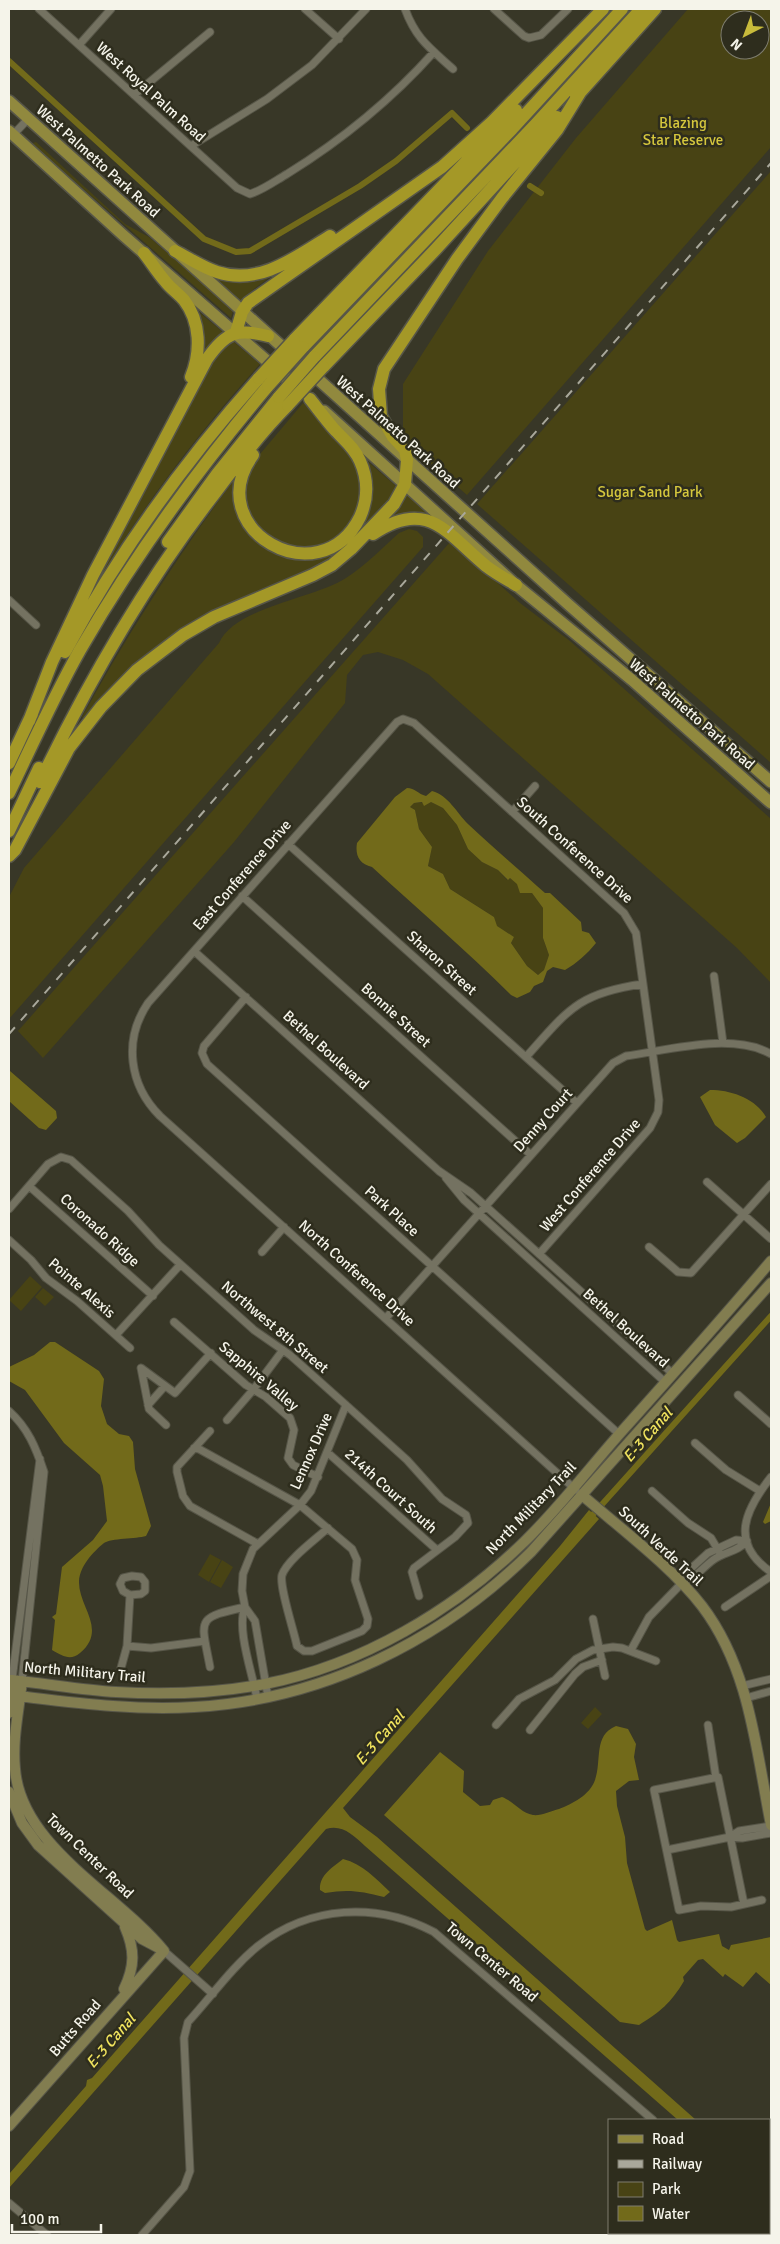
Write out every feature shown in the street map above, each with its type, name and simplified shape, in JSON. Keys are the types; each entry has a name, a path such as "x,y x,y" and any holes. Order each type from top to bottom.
{"highway":[{"path":"28,722 52,662 93,575 207,359 220,344 236,332 242,312 248,303 261,292 442,167 471,142 603,9"},
{"path":"9,763 68,646 112,574 168,491 212,433 264,383 609,9"},
{"path":"299,344 506,135 622,9"},
{"path":"310,399 334,429 354,449 364,473 366,492 361,514 350,531 332,546 309,554 284,551 262,539 249,526 240,502 240,487 244,469 284,401 641,9"},
{"path":"319,362 446,238 656,9"},
{"path":"351,549 389,510 405,484 407,460 405,450 393,437 381,416 379,389 384,369 457,260 512,186 557,130 581,91"},
{"path":"176,251 218,273 240,276 262,273 287,262 369,213 392,203"},
{"path":"144,253 165,282 184,301 195,321 198,336 197,354 192,373 158,453"},
{"path":"236,332 249,332 268,336"},
{"path":"9,793 63,682 122,580 192,479 264,383"},
{"path":"9,831 70,708 127,608 192,508 270,408 284,401"},
{"path":"9,849 66,730 119,635 168,557 231,472 272,422 284,401"},
{"path":"231,472 270,408"},
{"path":"9,856 15,850 69,748 113,694 142,665 198,626 238,605 322,570 380,529 398,521 411,518 440,525 487,567 516,585"}],"main road":[{"name":"West Palmetto Park Road","path":"9,101 268,336 771,782"},
{"name":"West Palmetto Park Road","path":"11,133 144,253 236,332 516,585 632,680 771,803"},
{"path":"718,756 729,744"},
{"name":"North Military Trail","path":"14,1680 114,1692 138,1693 197,1692 266,1684 288,1679 362,1652 426,1618 472,1587 506,1559 530,1535 771,1261"},
{"name":"North Military Trail","path":"13,1695 110,1706 169,1708 228,1704 268,1697 329,1680 406,1647 471,1605 514,1569 586,1498 672,1394 771,1282"},
{"path":"672,1394 673,1374"},
{"name":"South Verde Trail","path":"586,1498 682,1583 702,1606 722,1637 746,1698 771,1826"},
{"name":"Town Center Road","path":"14,1680 14,1762 18,1786 17,1813"},
{"name":"Town Center Road","path":"9,1713 13,1695"},
{"name":"Town Center Road","path":"9,1792 17,1813 29,1835 44,1852 142,1939 164,1951"},
{"name":"Town Center Road","path":"17,1813 36,1827 48,1841 149,1932 164,1951"},
{"path":"120,1999 132,1969 133,1958 131,1940 123,1923"},
{"name":"Butts Road","path":"9,2126 164,1951"}],"street":[{"name":"West Royal Palm Road","path":"39,9 237,188 246,193 256,192 326,148 387,101 434,52"},
{"path":"79,44 111,9"},
{"path":"305,9 339,39"},
{"path":"191,146 284,87 312,65 366,9"},
{"path":"405,9 415,33 453,69"},
{"path":"494,9 524,36 530,38 541,35 568,9"},
{"path":"134,95 210,32"},
{"path":"11,133 28,119"},
{"path":"9,600 36,625"},
{"name":"South Conference Drive","path":"397,722 403,720 414,723 628,917 636,933 653,1052"},
{"name":"East Conference Drive","path":"132,1059 136,1027 145,1008 397,722"},
{"path":"512,812 535,786"},
{"name":"Sharon Street","path":"288,844 577,1103"},
{"name":"Bonnie Street","path":"242,896 531,1155"},
{"name":"Bethel Boulevard","path":"194,951 439,1170 486,1206 673,1374"},
{"path":"714,976 723,1043"},
{"path":"526,1057 561,1018 580,1002 613,989 643,984"},
{"name":"Park Place","path":"246,998 204,1046 204,1059 619,1434"},
{"name":"Denny Court","path":"386,1318 613,1063 626,1056 723,1043 750,1045 771,1054"},
{"name":"West Conference Drive","path":"539,1254 653,1124 658,1112 659,1100 653,1052"},
{"name":"North Conference Drive","path":"132,1059 139,1085 153,1108 586,1498"},
{"name":"Northwest 8th Street","path":"29,1186 48,1164 57,1158 64,1157 71,1160 128,1211 180,1265 254,1330 283,1350 346,1405 407,1460 442,1499 466,1515 468,1523 437,1550"},
{"name":"Bethel Boulevard","path":"439,1170 464,1200 665,1382"},
{"path":"707,1182 771,1239"},
{"path":"650,1247 678,1272 685,1274 696,1270 771,1184"},
{"path":"9,1209 29,1186"},
{"name":"Coronado Ridge","path":"29,1186 152,1296"},
{"path":"262,1252 284,1227"},
{"name":"Pointe Alexis","path":"9,1240 31,1260 46,1278 77,1300 130,1348"},
{"path":"116,1335 180,1265"},
{"name":"Sapphire Valley","path":"174,1322 253,1390 266,1398 293,1421 294,1430 287,1454 290,1462 318,1477"},
{"path":"227,1420 253,1390 283,1350"},
{"path":"166,1425 149,1408 141,1368 164,1387 175,1393 211,1354"},
{"path":"148,1405 164,1387"},
{"path":"738,1395 771,1424"},
{"name":"Lennox Drive","path":"268,1697 255,1621 245,1607 242,1591 243,1574 249,1557 258,1544 300,1505 311,1492 346,1405"},
{"path":"9,1411 26,1430 44,1472 44,1488 14,1680"},
{"path":"210,1431 180,1464 176,1472 185,1500 190,1506 258,1544"},
{"path":"695,1443 726,1470 760,1491"},
{"name":"Lennox Drive","path":"194,1448 300,1505"},
{"name":"214th Court South","path":"328,1452 437,1550"},
{"path":"771,1477 753,1501 747,1516 747,1541 754,1556 771,1572"},
{"path":"652,1492 688,1523 710,1538 721,1555"},
{"path":"300,1505 328,1528 355,1552 357,1560 355,1580 368,1619 367,1626 362,1631 312,1651 304,1651 297,1646 281,1580 289,1564 328,1528"},
{"path":"631,1650 648,1617 682,1583 685,1574 716,1548 736,1540 747,1541"},
{"path":"682,1583 691,1580 712,1560 740,1549 747,1541"},
{"path":"419,1596 412,1572 414,1568 437,1550"},
{"path":"726,1607 771,1576"},
{"path":"121,1668 127,1646 130,1594"},
{"path":"210,1667 203,1630 209,1618 216,1613 245,1607"},
{"name":"Lennox Drive","path":"245,1607 242,1616 244,1639 257,1699"},
{"path":"593,1619 605,1676"},
{"path":"127,1646 151,1648 205,1641"},
{"path":"496,1725 519,1699 555,1680 576,1659 599,1648 613,1647 631,1650 656,1661"},
{"path":"530,1730 575,1674 583,1667 602,1660"},
{"path":"742,1686 771,1679"},
{"path":"746,1698 771,1691"},
{"path":"708,1725 716,1778 718,1777 744,1904"},
{"path":"716,1778 654,1790 679,1910 701,1906 722,1907 762,1900"},
{"path":"730,1837 739,1831 771,1826"},
{"path":"667,1850 730,1837 742,1838 771,1833"},
{"name":"Town Center Road","path":"142,2235 184,2187 190,2171 185,2030 188,2022 257,1947 291,1925 308,1919 350,1911 369,1912 397,1917 434,1932 653,2119"},
{"name":"Town Center Road","path":"164,1951 213,1994"},
{"path":"9,2203 47,2235"}],"green space":[{"name":"Blazing Star Reserve","path":"688,9 771,9 771,147 467,495 403,440 403,384 488,251 576,138"},
{"path":"36,142 125,224 149,237 233,310 231,318 34,146 33,143"},
{"name":"Sugar Sand Park","path":"771,171 771,763 477,504"},
{"path":"274,274 241,301 212,275"},
{"path":"194,308 223,332 200,360"},
{"path":"234,342 260,364 170,473 110,561 92,591 115,537 216,354"},
{"path":"303,403 341,438 352,452 364,488 354,520 331,542 305,550 265,536 246,509 246,483 255,460"},
{"path":"366,460 396,488 389,503 335,558 220,610 85,720 82,717 117,655 155,594 194,535 236,477 240,514 297,557 355,529"},
{"path":"407,495 432,517 412,513 389,518"},
{"path":"409,529 417,531 423,537 423,547 9,1019 9,897 24,868 228,631 258,612 314,592 346,578 399,533"},
{"path":"451,541 520,603 570,641 771,819 771,983 737,948 428,674 403,660 378,652 363,655 347,675 345,703 234,842 43,1058 18,1031"},
{"path":"431,802 443,808 457,825 468,849 482,862 498,870 507,880 510,878 532,893 543,908 543,938 549,955 544,970 538,975 527,966 511,943 514,937 496,926 494,917 450,889 443,874 428,866 432,847 419,829 415,810 410,807 414,803"},
{"path":"30,1276 42,1287 21,1311 9,1300"},
{"path":"43,1288 54,1297 45,1306 35,1297"},
{"path":"210,1554 221,1560 209,1582 198,1575"},
{"path":"222,1560 233,1567 221,1588 210,1582"},
{"path":"595,1707 602,1714 588,1729 581,1723"}],"water":[{"path":"407,788 426,796 432,791 438,793 485,840 545,893 550,893 581,922 582,931 589,933 596,943 582,958 565,970 553,967 547,971 543,982 534,986 530,992 517,998 511,995 372,867 364,864 357,855 357,843 395,797","holes":["422,802 424,806 431,802 443,808 457,825 468,849 482,862 498,870 508,880 510,878 517,884 520,893 532,893 543,908 543,938 549,955 544,970 538,975 527,966 511,943 514,937 497,926 494,917 450,889 443,874 428,866 432,847 419,829 415,810 410,807 414,803"]},
{"path":"10,1071 56,1111 57,1118 46,1130 39,1128 9,1101"},
{"path":"710,1090 742,1096 756,1105 766,1117 745,1138 737,1143 715,1125 700,1097"},
{"path":"50,1342 55,1342 99,1371 104,1379 101,1406 107,1424 119,1434 129,1436 133,1442 135,1469 151,1526 146,1536 107,1541 84,1565 79,1581 80,1591 90,1618 92,1635 88,1644 80,1653 73,1657 63,1656 52,1650 55,1620 52,1617 56,1614 62,1567 93,1540 107,1521 100,1475 64,1443 25,1390 9,1381 9,1367 34,1355"},
{"path":"771,1503 771,1521 765,1524 763,1522"},
{"path":"589,1510 599,1519 343,1808 350,1817 377,1837 695,2119 677,2119 356,1838 342,1829 332,1828 326,1829 9,2188 9,2174 86,2086 87,2080 92,2078 560,1546"},
{"path":"616,1726 628,1729 636,1744 634,1757 639,1780 629,1781 616,1791 617,1806 625,1837 627,1863 645,1929 647,1931 672,1920 679,1942 719,1934 722,1946 729,1950 731,1945 771,1937 771,1985 756,1972 743,1987 725,1974 723,1977 703,1959 698,1960 683,1977 684,1981 670,2001 659,2011 639,2025 620,2022 384,1815 440,1752 464,1771 463,1792 480,1806 490,1805 493,1800 502,1797 533,1815 559,1809 580,1798 593,1785 597,1773 601,1742 609,1730"},
{"path":"343,1859 363,1868 390,1892 384,1897 354,1891 325,1893 320,1890 324,1876"}],"waterway":[{"path":"9,61 204,239 236,252 250,251 360,186 396,161 452,113 467,128"},
{"path":"530,186 541,193"},
{"name":"E-3 Canal","path":"588,1520 771,1316"}],"railway":[{"path":"9,1034 771,163"}]}
